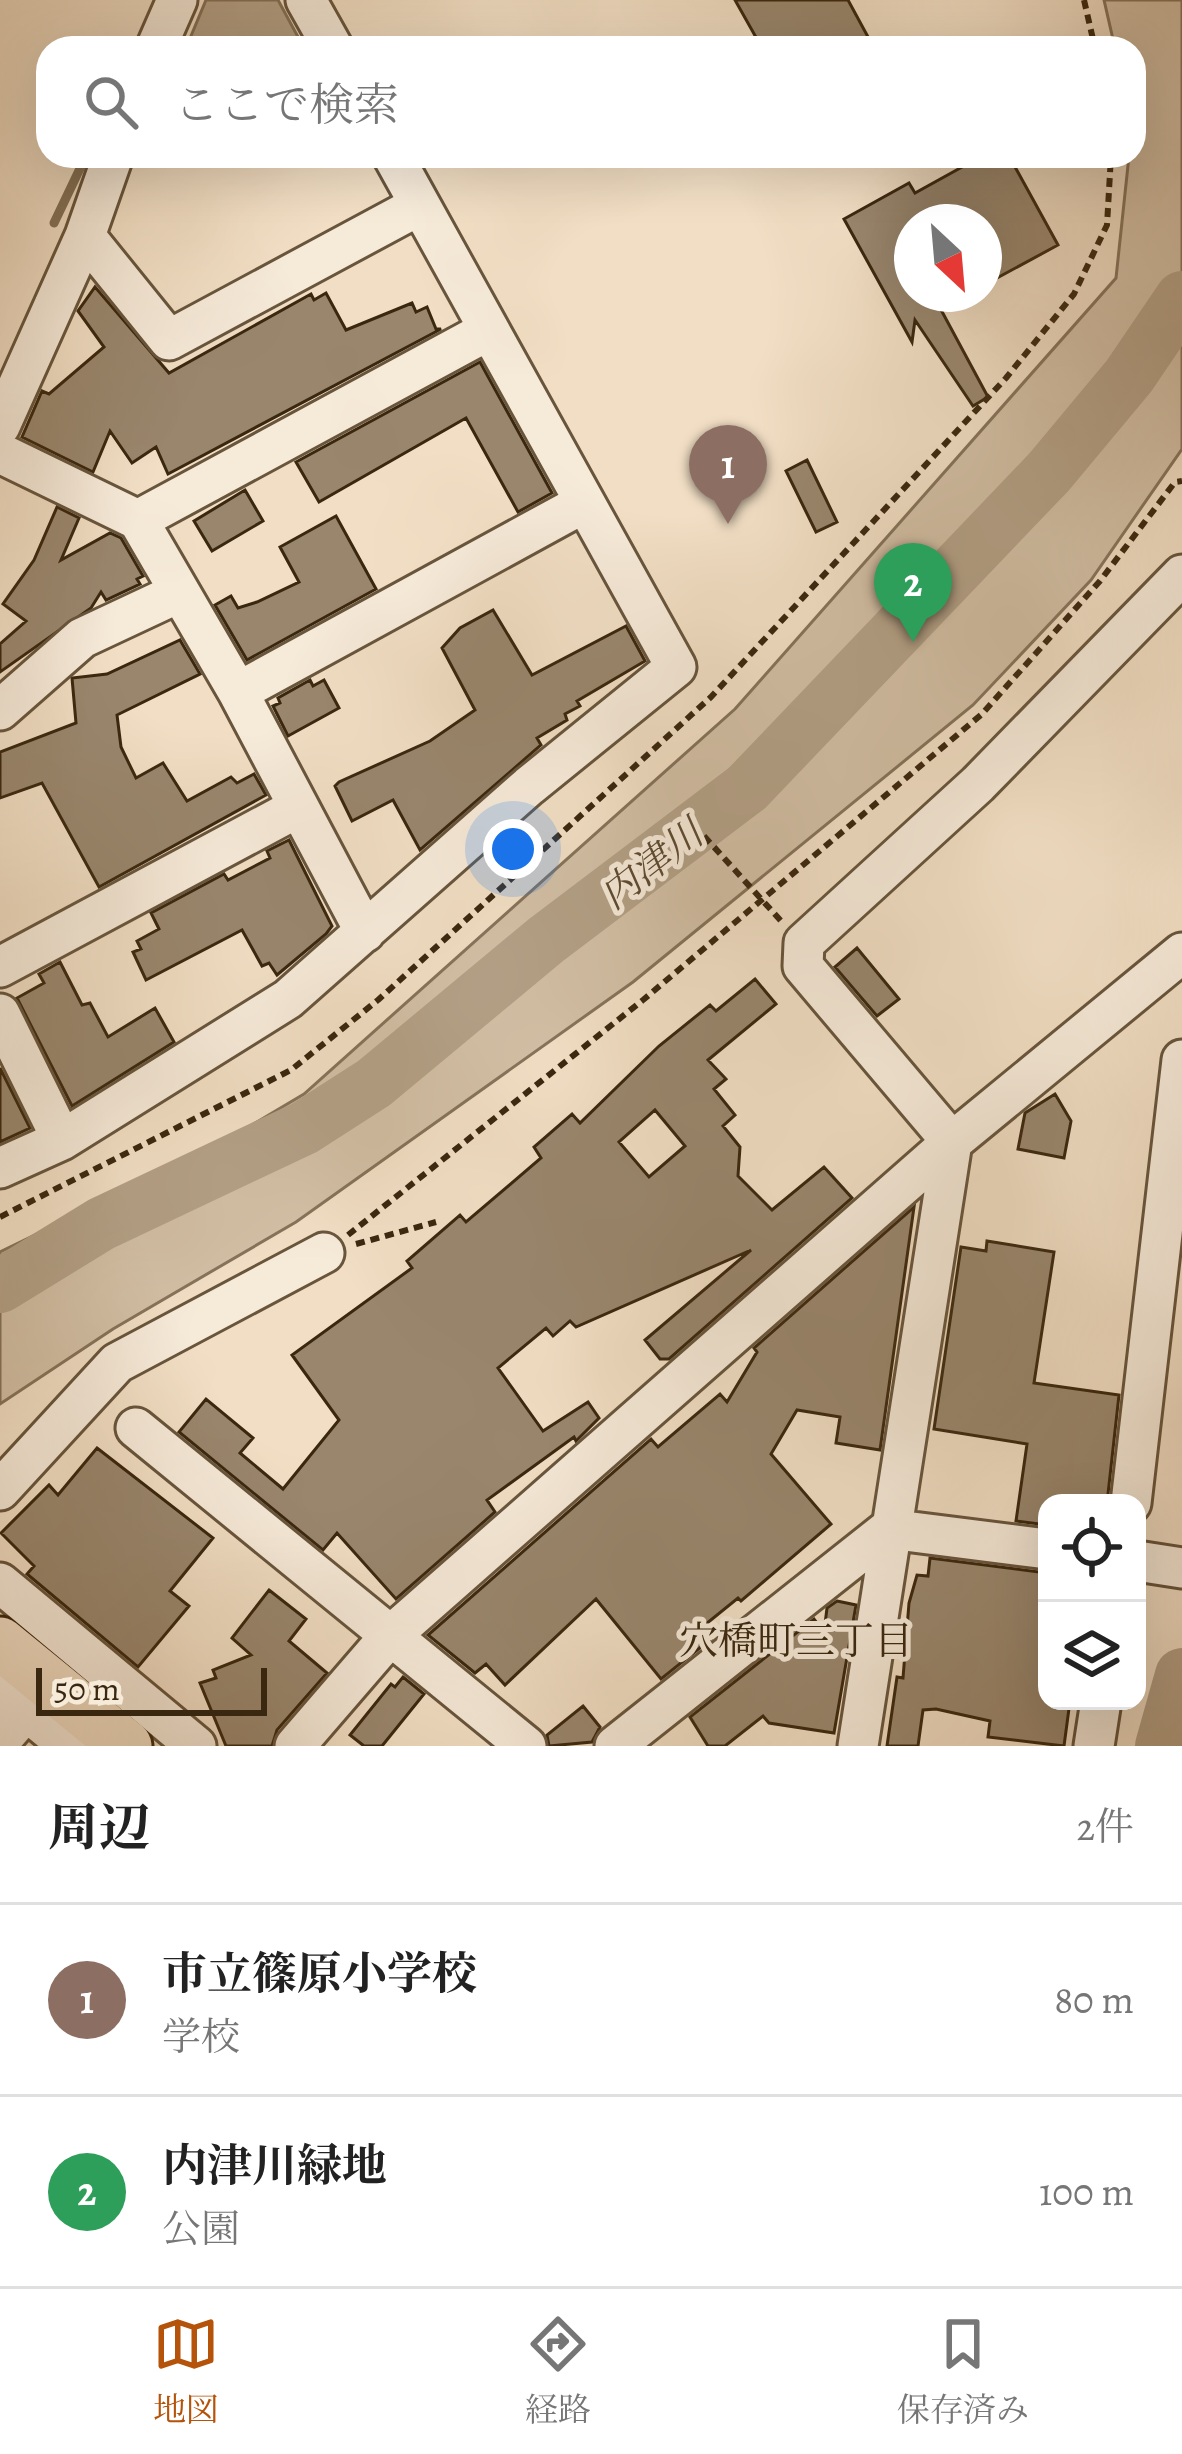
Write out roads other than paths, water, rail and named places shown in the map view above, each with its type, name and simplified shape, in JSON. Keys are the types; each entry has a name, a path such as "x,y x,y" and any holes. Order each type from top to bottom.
{"main road":[{"path":"0,1643 126,1746"}],"street":[{"path":"162,36 178,0"},
{"path":"306,0 326,36"},
{"path":"0,361 97,168"},
{"path":"0,426 85,236 109,168"},
{"path":"0,1168 62,1140 288,999 529,786 676,667 400,168"},
{"path":"85,236 169,340 420,205"},
{"path":"139,520 489,330"},
{"path":"0,454 139,520 238,692 365,932"},
{"path":"238,692 584,503"},
{"path":"858,1746 952,1142 803,966 804,944 978,784 1182,575"},
{"path":"0,710 82,638 178,593"},
{"path":"0,967 297,808"},
{"path":"295,1746 388,1637 952,1142 1182,953"},
{"path":"0,1014 62,1140"},
{"path":"1132,1494 1182,1060"},
{"path":"0,1490 117,1363 324,1253"},
{"path":"136,1428 526,1746"},
{"path":"615,1746 889,1529 1038,1548"},
{"path":"1146,1562 1182,1568"},
{"path":"0,1583 196,1746"},
{"path":"0,1742 13,1700 69,1746"},
{"path":"1094,1746 1100,1710"}],"waterway":[{"path":"54,223 80,168"},
{"name":"内津川","path":"0,1286 101,1224 304,1128 374,1083 546,940 747,788 1049,472 1129,376 1182,298"},
{"path":"1162,1746 1182,1675"}],"place":[{"name":"市立篠原小学校","path":"728,524"},
{"name":"内津川緑地","path":"913,642"}],"district":[{"name":"穴橋町三丁目","path":"796,1640"}]}
